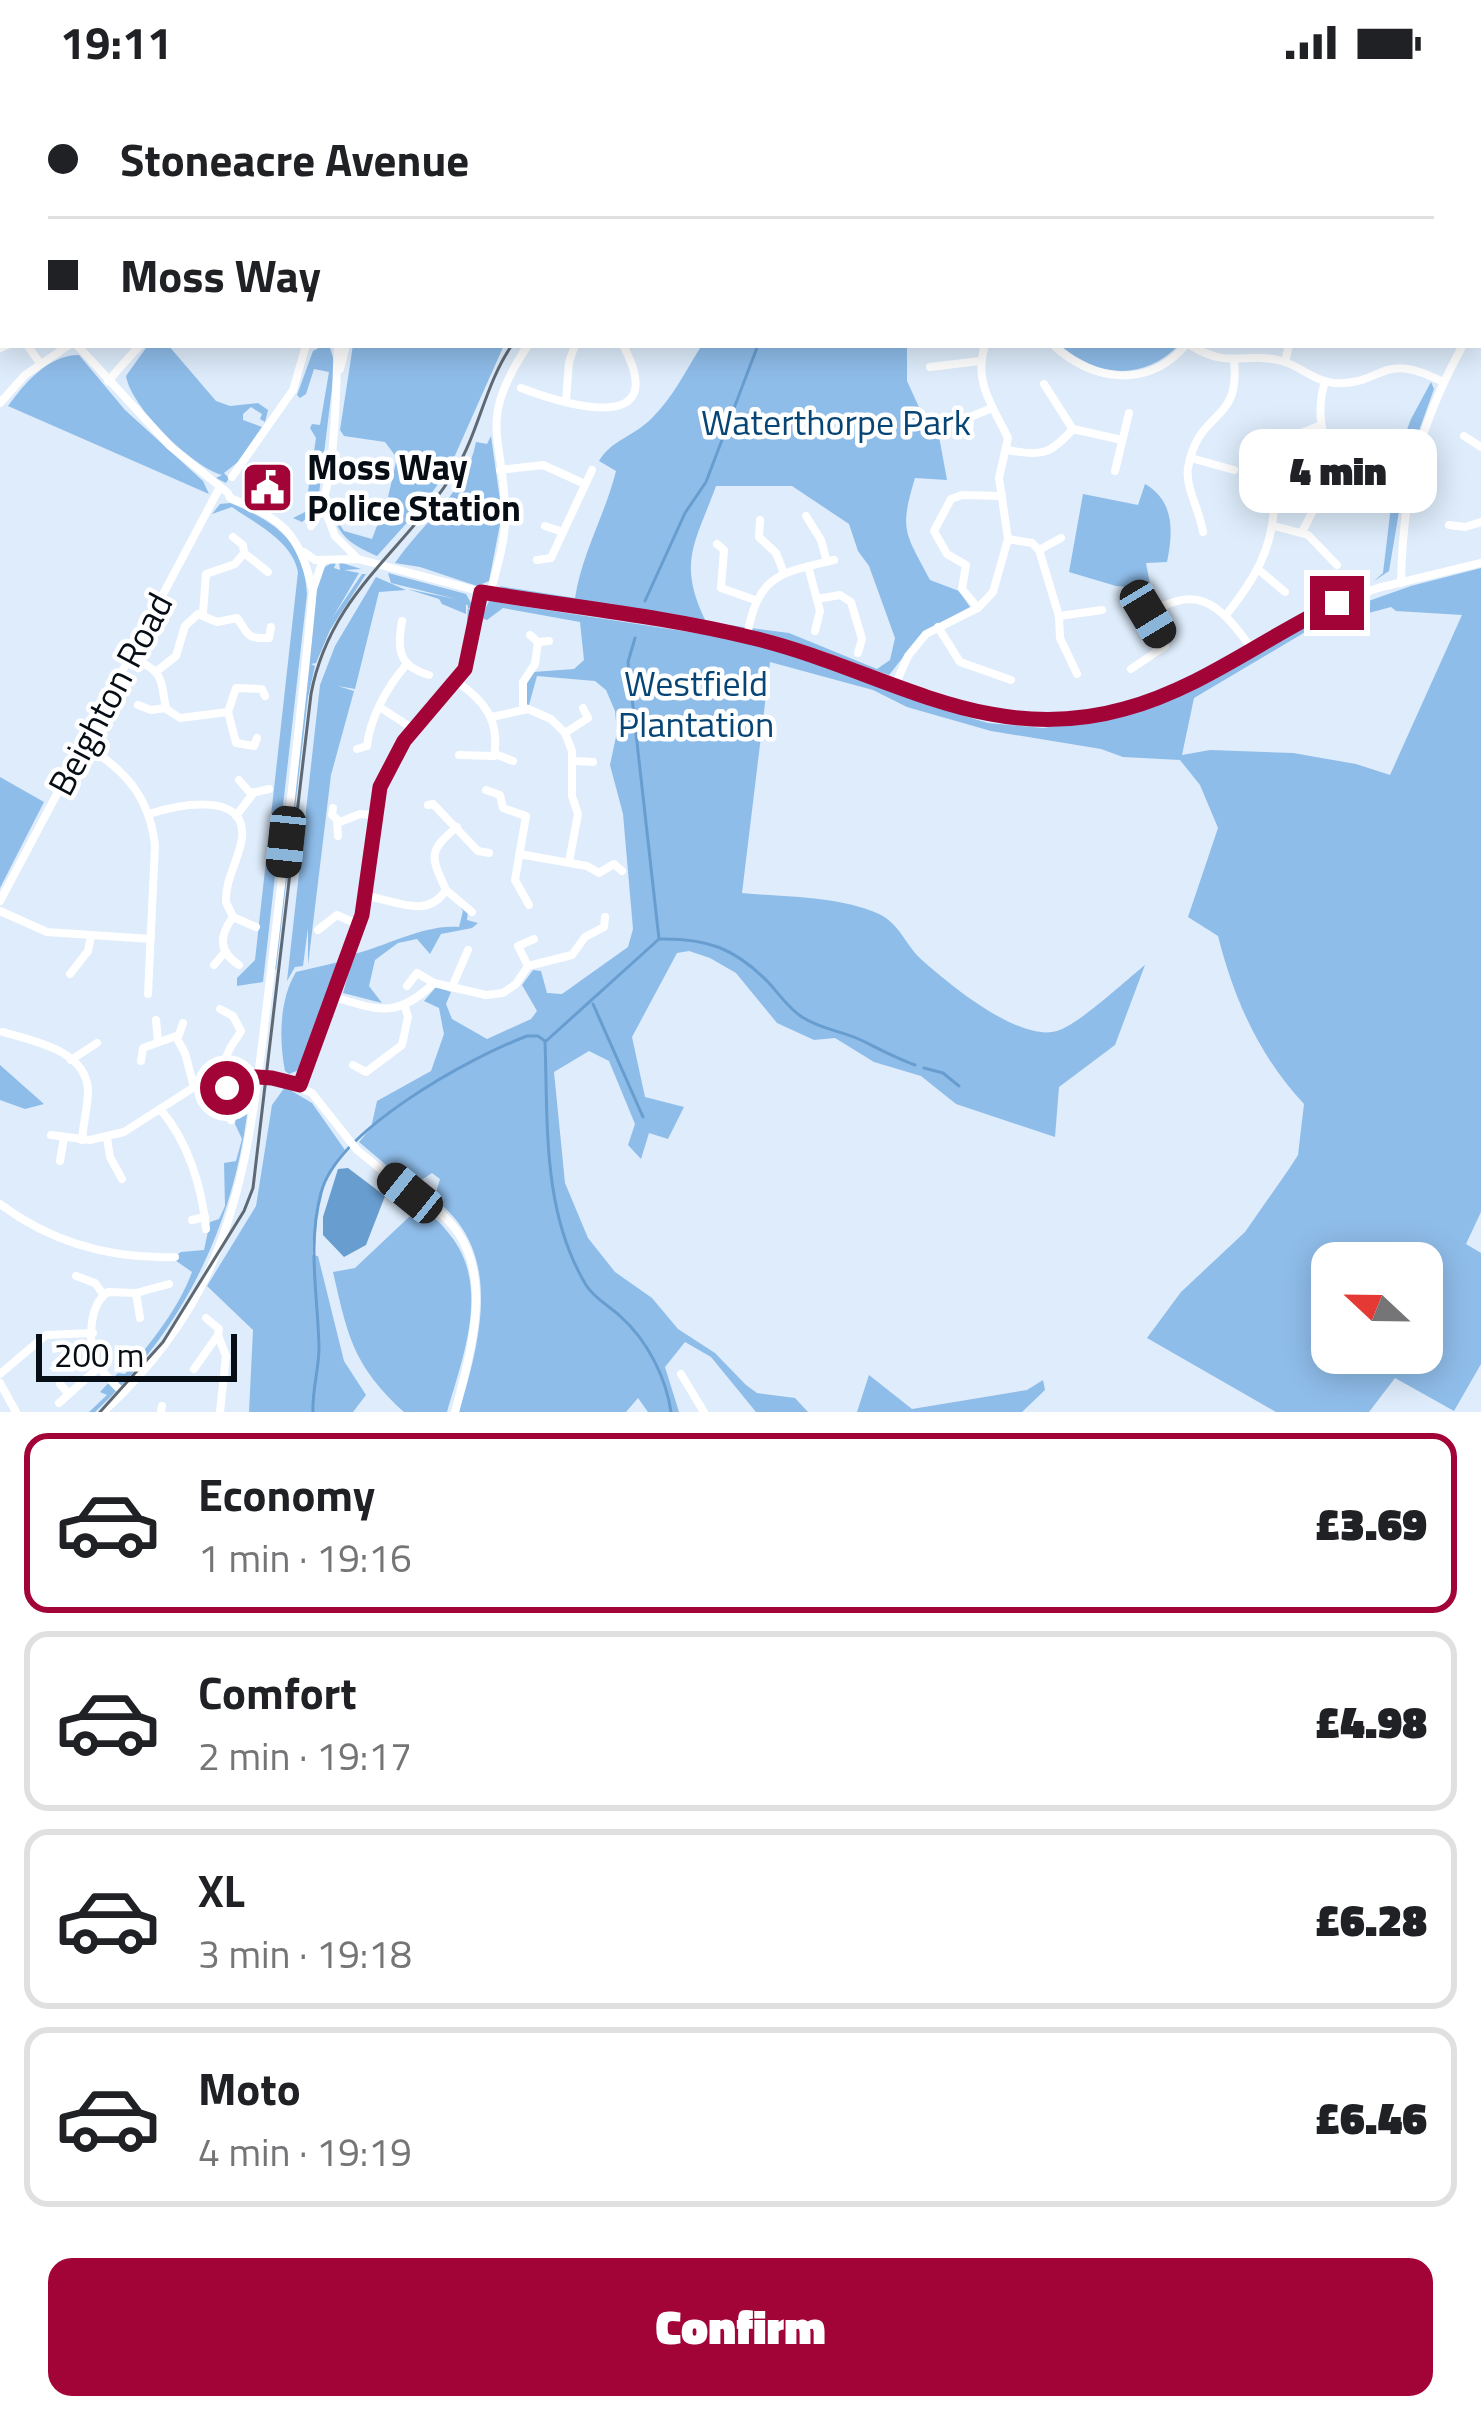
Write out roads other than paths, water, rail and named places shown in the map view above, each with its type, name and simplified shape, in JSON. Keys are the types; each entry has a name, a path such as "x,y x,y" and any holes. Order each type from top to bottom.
{"street":[{"path":"29,348 40,364"},
{"path":"0,404 14,385 68,348"},
{"path":"76,348 170,446 224,490 286,527 315,560 358,559 486,593 747,636 821,655 895,685 1000,718 1032,722 1124,710 1195,683 1337,603 1481,563"},
{"path":"108,381 137,348"},
{"path":"232,477 293,390 305,348"},
{"path":"313,590 302,548 323,505 342,348"},
{"path":"300,1085 359,925 375,814 390,762 457,682 472,650 505,526 496,408 504,383 526,348"},
{"path":"566,401 574,348"},
{"path":"521,388 601,410 618,408 634,388 636,372 624,348"},
{"path":"895,685 917,643 978,608 997,582 1008,539 999,478 1008,450 1007,435 982,382 984,348"},
{"path":"1057,348 1083,367 1125,377 1157,369 1184,348"},
{"path":"1194,348 1214,359 1285,362 1325,381 1347,382 1402,366 1443,382"},
{"path":"1285,362 1288,348"},
{"path":"1401,583 1409,478 1425,421 1461,348"},
{"path":"929,368 980,361"},
{"path":"1203,532 1200,509 1188,482 1190,458 1198,433 1234,396 1234,361"},
{"path":"1325,381 1319,426 1345,480 1366,504"},
{"path":"1044,385 1073,429 1122,440"},
{"path":"969,436 970,417 992,408"},
{"path":"1114,471 1129,412"},
{"path":"1286,439 1319,426"},
{"path":"1008,450 1042,455 1056,448 1073,429"},
{"path":"1332,458 1376,434"},
{"path":"1464,436 1481,447"},
{"path":"1190,458 1234,470"},
{"path":"500,470 548,466 585,484"},
{"path":"537,560 551,558 592,470"},
{"path":"1302,532 1318,501 1345,480"},
{"name":"Beighton Road","path":"0,901 224,490"},
{"path":"978,608 962,589 966,565 947,554 934,530 951,499 1002,496"},
{"path":"1226,614 1259,570 1274,526 1274,504"},
{"path":"104,1412 170,1336 211,1268 242,1178 258,1077 313,590 336,545 323,505"},
{"path":"747,636 755,600 772,579 831,561 806,516"},
{"path":"760,520 759,537 776,553 784,572"},
{"path":"1449,525 1481,522"},
{"path":"286,527 322,525 358,559"},
{"path":"545,526 563,532"},
{"path":"1274,526 1302,532 1336,565"},
{"path":"233,538 243,545 244,554 268,572"},
{"path":"1039,550 1061,538"},
{"path":"1008,539 1032,543 1039,550 1059,616 1060,638 1077,674"},
{"path":"717,544 724,550 721,588 755,600"},
{"path":"203,614 206,574 235,564 244,554"},
{"path":"808,566 820,615 815,631"},
{"path":"1259,570 1285,592"},
{"path":"818,599 840,595 851,602 862,639 858,652"},
{"path":"1131,669 1165,646 1145,616 1172,601 1194,598 1226,614 1252,649"},
{"path":"1059,616 1102,610"},
{"path":"157,671 176,656 185,626 203,614"},
{"path":"203,614 218,622 237,618 251,637 269,638 271,628"},
{"path":"402,621 398,648 406,665 428,675"},
{"path":"938,627 960,662 1011,680"},
{"path":"523,710 524,679 535,664 539,639"},
{"path":"130,656 157,671 164,682 166,708 175,716 187,719 228,712"},
{"path":"357,749 366,748 370,727 391,683 406,665"},
{"path":"457,682 478,697 492,717 495,754"},
{"path":"257,738 254,746 236,743 228,712 236,688 262,689 265,695"},
{"path":"138,705 166,708"},
{"path":"382,708 415,730"},
{"path":"565,733 588,718 583,708"},
{"path":"492,717 523,710 544,715 565,733 573,761 572,796 578,821 569,862"},
{"path":"83,744 128,776 149,814 155,844 148,994"},
{"path":"459,755 495,754 513,761"},
{"path":"573,761 593,762"},
{"path":"239,780 251,793"},
{"path":"251,793 269,789"},
{"path":"486,790 500,795 503,808 526,816 515,885 529,905"},
{"path":"236,816 251,793"},
{"path":"149,814 196,804 224,808 236,816 242,834 225,895 233,917 256,927"},
{"path":"428,806 433,804 478,851 489,853"},
{"path":"333,808 338,836"},
{"path":"337,821 375,814"},
{"path":"457,827 434,853 434,865 446,890 472,912"},
{"path":"519,854 587,866 599,873 620,863"},
{"path":"366,896 420,908 433,905 446,890"},
{"path":"0,911 47,932 151,939"},
{"path":"318,930 338,915 359,925"},
{"path":"233,917 222,933 225,952 239,965"},
{"path":"406,986 417,973 452,987 503,993 528,966 572,955 588,935 604,927 605,917"},
{"path":"70,974 88,951 91,936"},
{"path":"528,966 518,946 534,939"},
{"path":"452,987 468,950"},
{"path":"214,965 225,952"},
{"path":"334,997 385,1010 405,1007 434,982"},
{"path":"353,1064 366,1072 402,1045 408,1018 405,1007"},
{"path":"220,1009 232,1016 241,1031 227,1050 225,1075 234,1108 231,1120"},
{"path":"156,1020 158,1041"},
{"path":"176,1037 183,1023"},
{"path":"3,1032 40,1042 71,1060 88,1086 82,1140"},
{"path":"176,1037 194,1087"},
{"path":"141,1061 143,1048 176,1037"},
{"path":"71,1060 97,1043"},
{"path":"51,1135 107,1138 134,1127 194,1087 225,1075 258,1077 300,1085 323,1102 357,1150 410,1193"},
{"path":"160,1108 182,1142 206,1229"},
{"path":"60,1161 64,1138"},
{"path":"107,1138 109,1167 122,1179"},
{"path":"433,1180 426,1190 428,1204 450,1221 474,1264 476,1321 454,1412"},
{"path":"410,1193 416,1188 426,1190"},
{"path":"410,1193 410,1209 428,1204"},
{"path":"0,1204 55,1237 127,1257 176,1256"},
{"path":"192,1220 205,1217"},
{"path":"76,1276 95,1283 103,1294"},
{"path":"103,1294 136,1293 169,1284"},
{"path":"136,1293 140,1318"},
{"path":"103,1294 93,1315 99,1367 123,1393"},
{"path":"206,1318 218,1329 226,1356 220,1412"},
{"path":"16,1412 0,1379 46,1335 93,1333"},
{"path":"194,1369 218,1335"},
{"path":"58,1403 99,1367"},
{"path":"681,1374 704,1412"},
{"path":"60,1384 68,1393"}],"waterway":[{"path":"645,601 685,513 706,482 757,348"},
{"path":"635,638 628,662 659,939 545,1042 548,1136 554,1198 572,1257 589,1290 647,1348 671,1412"},
{"path":"659,939 706,943 732,953 802,1017 915,1065"},
{"path":"593,1004 643,1117"},
{"path":"313,1412 319,1348 315,1232 321,1193 332,1169 378,1121 441,1079 527,1036 545,1041"},
{"path":"924,1068 943,1073 959,1086"}],"tram line":[{"path":"100,1412 163,1342 244,1211 253,1188 311,694 321,659 352,600 455,471 510,348"}],"place":[{"name":"Moss Way Police Station","path":"268,488"}],"park label":[{"name":"Waterthorpe Park","path":"836,422"},
{"name":"Westfield Plantation","path":"696,704"}]}
